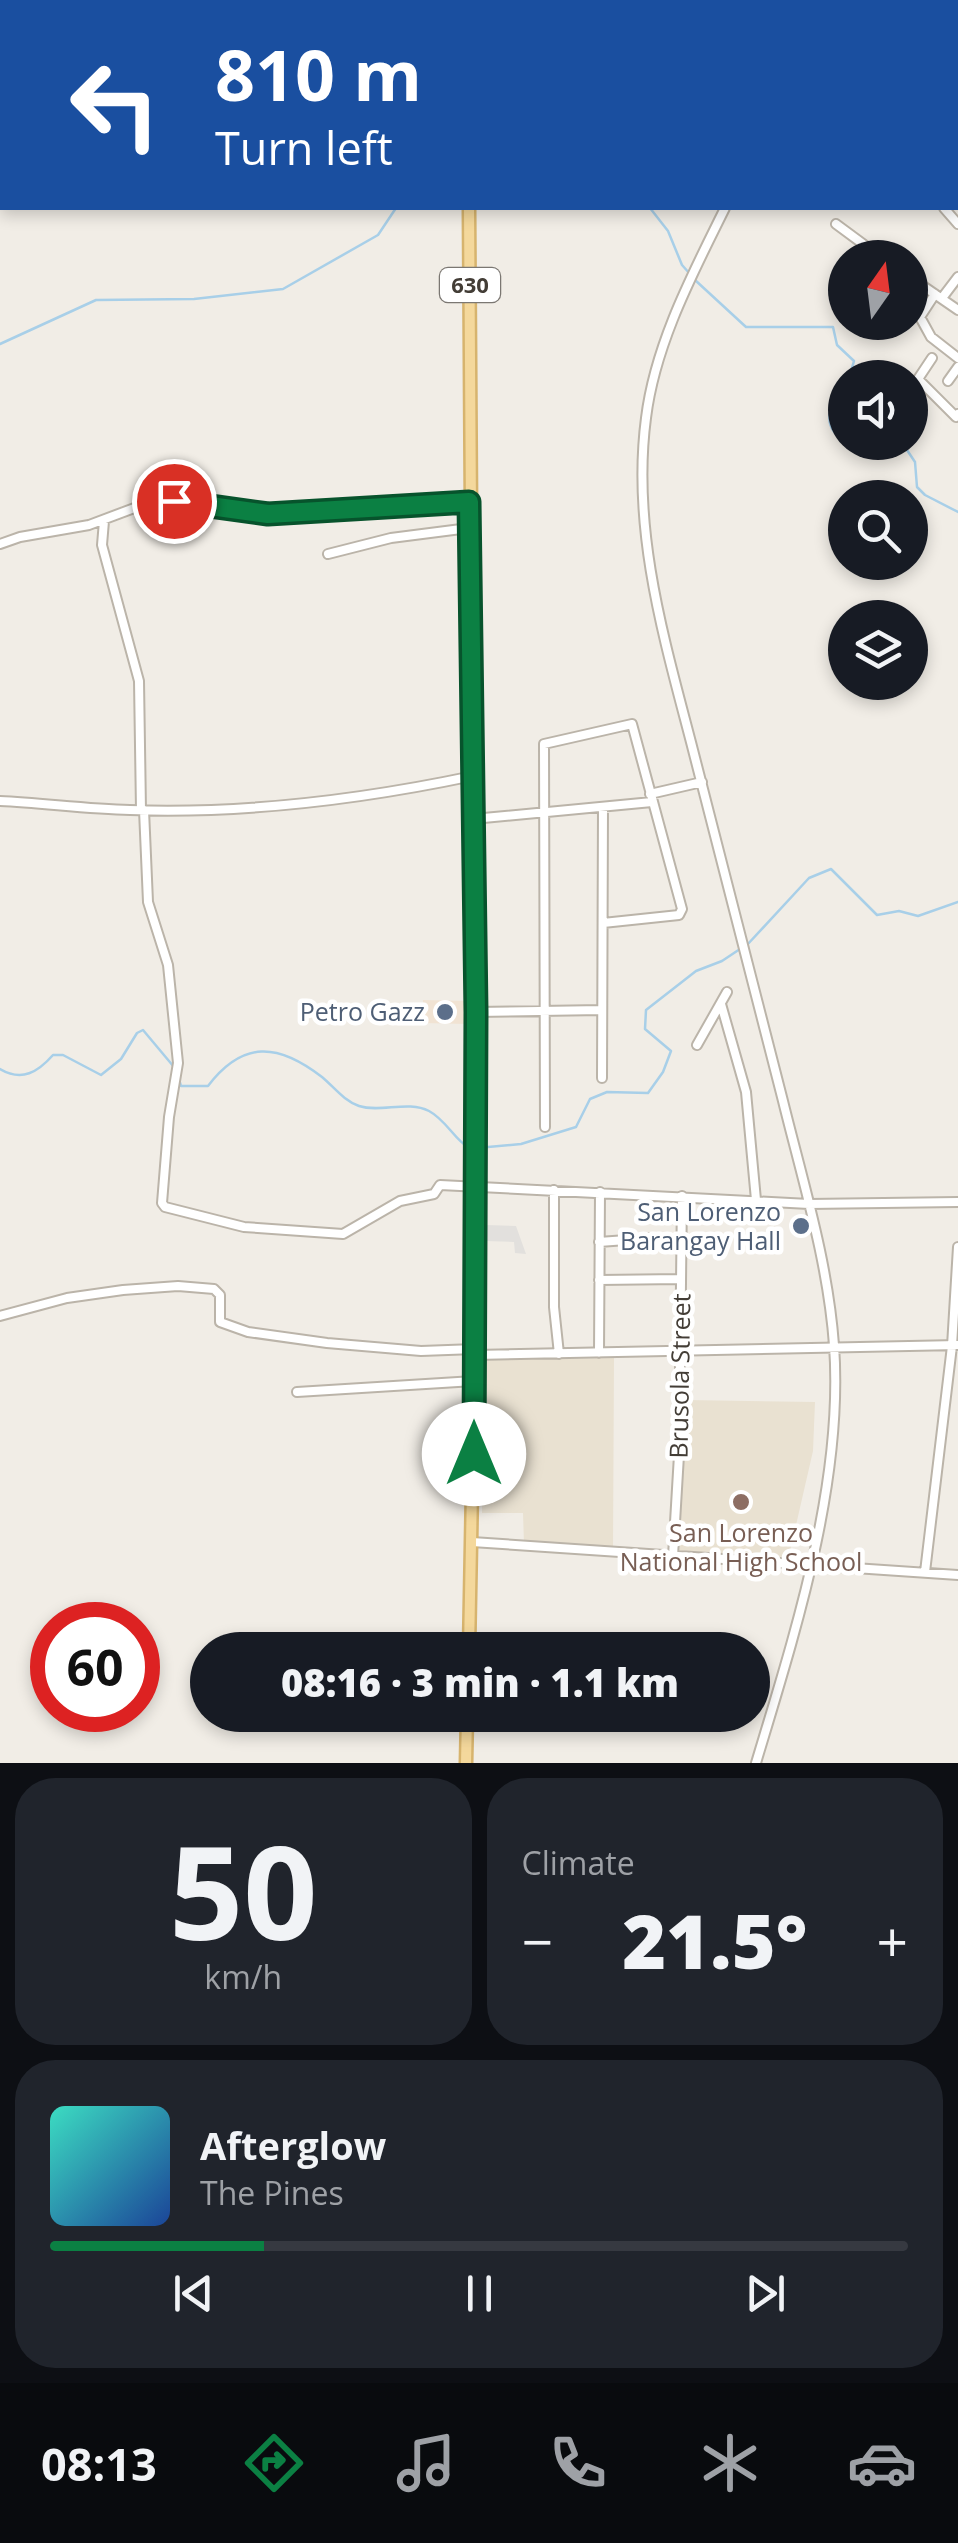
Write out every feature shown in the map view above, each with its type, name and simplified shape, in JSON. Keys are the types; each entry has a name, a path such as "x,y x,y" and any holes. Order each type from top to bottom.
{"main road":[{"name":"630","path":"469,210 476,1012 470,1632"},
{"path":"466,1732 466,1763"}],"street":[{"path":"724,210 667,335 646,413 642,509 666,650 744,940 809,1204 829,1295 834,1348 836,1396 831,1459 792,1642 756,1763"},
{"path":"836,224 855,240"},
{"path":"958,277 920,317 932,337 958,358"},
{"path":"928,290 958,310"},
{"path":"928,364 932,358"},
{"path":"948,381 958,367"},
{"path":"928,389 957,417"},
{"path":"0,544 104,520 153,501 210,504 268,514 469,502"},
{"path":"104,520 102,544 139,681 148,902 168,965 178,1063 162,1203 165,1207 244,1227 343,1234 400,1201 434,1194 440,1185 809,1204 958,1202"},
{"path":"328,554 391,538 469,528"},
{"path":"545,1126 544,744 632,724 682,909 679,915 603,923"},
{"path":"0,801 142,810 283,807 342,801 473,776"},
{"path":"473,819 604,807 702,782"},
{"path":"602,1078 604,807"},
{"path":"698,1044 727,992"},
{"path":"721,1004 746,1092 756,1200"},
{"path":"476,1012 602,1010"},
{"path":"554,1190 554,1307 559,1354"},
{"path":"599,1353 600,1192"},
{"name":"Brusola Street","path":"674,1556 682,1196"},
{"path":"600,1242 654,1238"},
{"path":"925,1572 955,1346 958,1246"},
{"path":"599,1280 681,1278"},
{"path":"0,1316 67,1298 178,1286 214,1289 220,1295 220,1322 248,1332 392,1350 559,1354 955,1346"},
{"path":"297,1392 474,1381"},
{"path":"472,1542 958,1575"}],"shaded area":[{"path":"423,1000 468,1001 467,1024 422,1023"},
{"path":"486,1225 516,1226 526,1254 515,1253 514,1242 485,1241"},
{"path":"614,1358 613,1550 524,1544 523,1513 482,1513 483,1360"},
{"name":"San Lorenzo National High School","path":"685,1400 815,1402 813,1451 788,1560 679,1553"}],"waterway":[{"path":"0,344 96,300 194,299 283,289 378,235 395,210"},
{"path":"652,210 668,231 682,265 690,274"},
{"path":"695,280 746,327 833,327 837,345 853,360"},
{"path":"914,460 917,487 958,512"},
{"path":"747,945 809,878 831,869 877,915 899,911 918,916 958,902"},
{"path":"477,1148 521,1144 576,1127 590,1099 607,1092 648,1093 663,1072 671,1051 645,1029 646,1010 696,971 740,949"},
{"path":"0,1069 22,1075 53,1055 63,1055 101,1075 121,1059 143,1030 174,1067"},
{"path":"179,1079 181,1086 208,1086 234,1060 248,1054 276,1053 306,1066 359,1106 429,1111 469,1148"}],"place":[{"name":"Petro Gazz","path":"445,1012"},
{"name":"San Lorenzo Barangay Hall","path":"801,1226"},
{"name":"San Lorenzo National High School","path":"741,1502"}],"route":[{"path":"174,501 256,514 469,502 476,1012 474,1454"}]}
